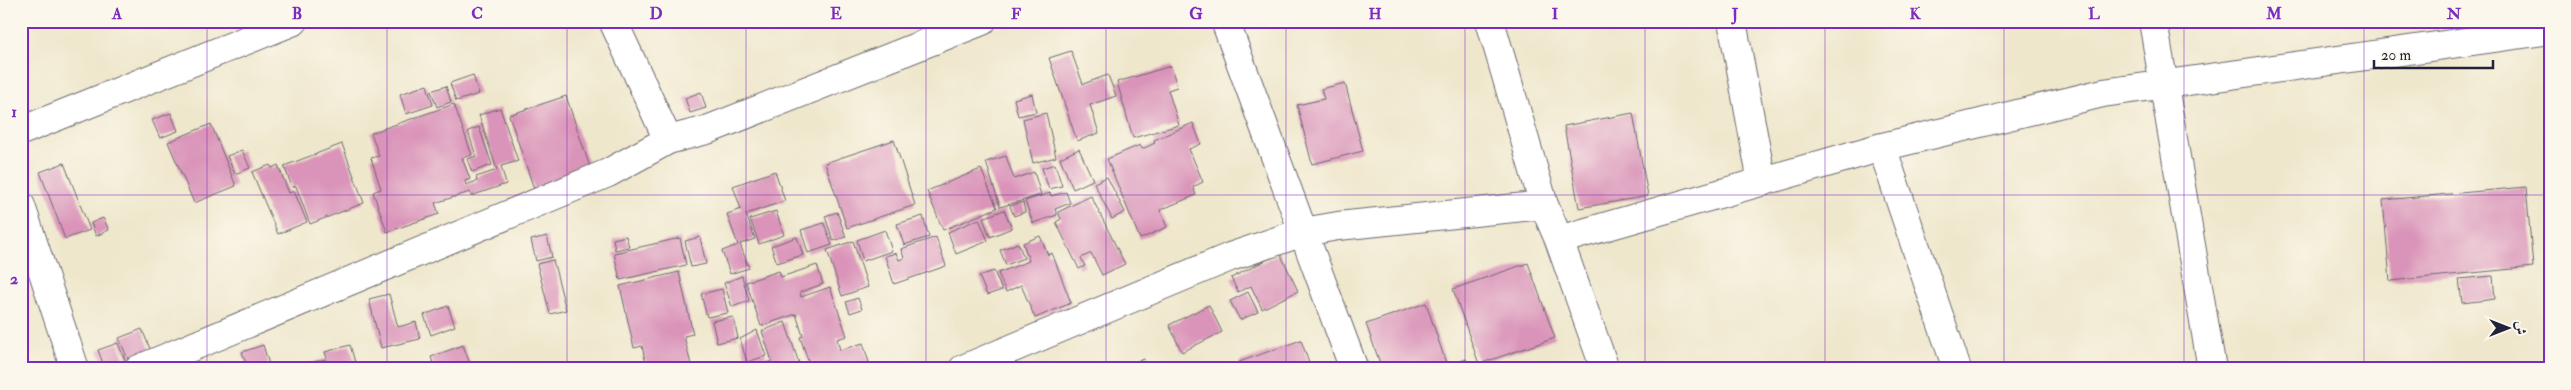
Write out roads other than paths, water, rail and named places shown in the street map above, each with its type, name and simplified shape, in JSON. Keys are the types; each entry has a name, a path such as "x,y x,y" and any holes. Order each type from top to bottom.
{"street":[{"path":"21,132 294,21"},
{"path":"613,21 668,140"},
{"path":"139,369 608,174 668,140 707,130 982,21"},
{"path":"1225,21 1354,369"},
{"path":"1490,21 1544,205 1559,240 1605,369"},
{"path":"1732,21 1762,182"},
{"path":"2153,21 2212,369"},
{"path":"1559,240 1882,147 2103,93 2550,30"},
{"path":"1882,147 1957,369"},
{"path":"963,369 1230,257 1303,232 1338,226 1544,205"},
{"path":"21,206 75,369"}]}
